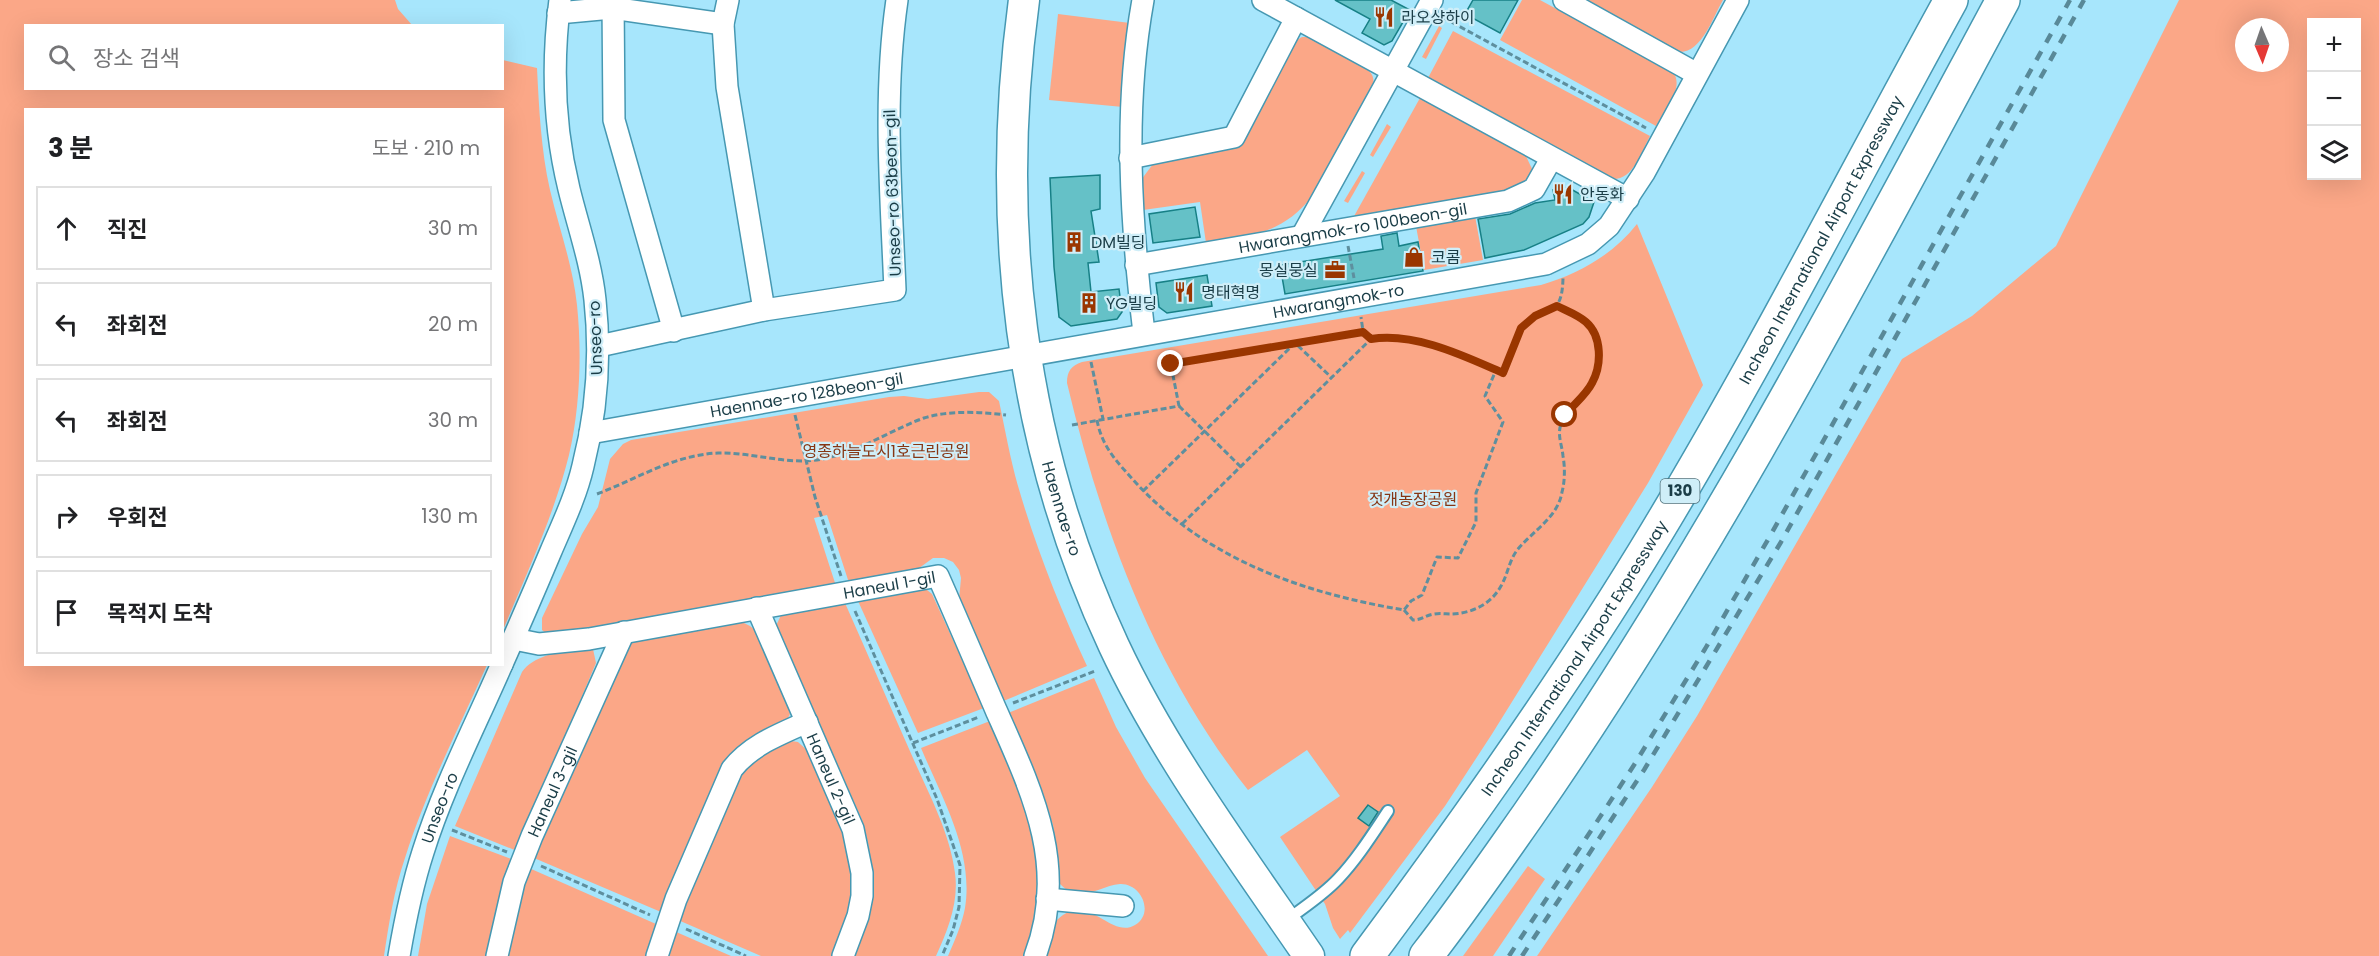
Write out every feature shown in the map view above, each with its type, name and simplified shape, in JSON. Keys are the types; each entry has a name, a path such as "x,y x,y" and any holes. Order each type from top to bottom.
{"highway":[{"name":"Incheon International Airport Expressway","path":"1367,956 1482,800 1656,534 1796,287 1951,0"},
{"name":"130","path":"1426,956 1569,756 1689,567 1800,374 2003,0"}],"main road":[{"name":"Haennae-ro","path":"1024,0 1018,41 1012,159 1016,258 1025,356 1032,403 1055,492 1088,586 1114,646 1144,704 1179,763 1309,956"}],"street":[{"path":"728,0 723,24 727,87 764,310"},
{"name":"Unseo-ro 63beon-gil","path":"599,346 764,310 895,290 888,143 891,44 897,0"},
{"path":"1143,0 1136,55 1130,158 1136,265 1144,333"},
{"path":"1263,0 1628,200"},
{"path":"1302,236 1432,0"},
{"path":"1564,0 1697,74"},
{"name":"Hwarangmok-ro","path":"1025,356 1144,333 1546,264 1588,244 1610,226 1628,200 1738,0"},
{"path":"559,7 613,4 723,24"},
{"path":"613,4 615,120 674,331"},
{"name":"Unseo-ro","path":"504,660 572,502 583,468 596,397 599,346 595,297 588,258 569,189 556,102 559,7"},
{"path":"1130,158 1234,137 1296,18"},
{"name":"Hwarangmok-ro 100beon-gil","path":"1136,265 1508,201 1534,189 1551,159"},
{"name":"Haennae-ro 128beon-gil","path":"590,433 1025,356"},
{"name":"Haneul 1-gil","path":"514,639 539,644 560,643 938,576 1037,810 1047,855 1047,898 1035,956"},
{"name":"Haneul 2-gil","path":"757,608 850,820 859,853 862,896 858,916 843,956"},
{"name":"Haneul 3-gil","path":"497,956 514,882 532,836 624,633"},
{"name":"Unseo-ro","path":"399,956 412,891 423,852 440,805 501,666"},
{"path":"657,956 676,899 732,770 743,755 759,744 807,722"},
{"path":"1047,898 1123,906"}],"lane":[{"path":"1285,921 1338,879 1388,811"}],"path":[{"path":"1452,22 1655,133"},
{"path":"1348,242 1356,286"},
{"path":"1359,309 1363,332 1371,339 1400,339 1427,344 1503,373 1521,328 1535,316 1557,306 1562,294 1563,270"},
{"path":"1097,420 1100,436 1107,451 1143,491 1182,524 1220,549 1280,579 1355,602 1404,610 1413,620 1420,620 1431,614 1454,614 1484,605 1494,597 1503,584 1516,551 1558,508 1563,492 1564,473 1559,437 1560,426 1565,415 1592,383 1598,367 1599,352 1594,334 1587,323 1557,306"},
{"path":"1171,364 1363,332"},
{"path":"1182,524 1371,339"},
{"path":"1167,343 1179,406 1241,467"},
{"path":"1295,343 1332,378"},
{"path":"1143,491 1295,343"},
{"path":"1090,357 1102,419"},
{"path":"1404,610 1411,600 1422,595 1437,557 1458,558 1476,522 1476,493 1503,422 1485,396 1496,370"},
{"path":"1072,425 1179,406"},
{"path":"794,409 815,497 843,584"},
{"path":"597,494 649,469 691,457 734,453 806,462 826,459 859,448 925,418 958,413 1006,415"},
{"path":"852,604 937,799 960,865 959,907 953,930 942,956"},
{"path":"1006,706 1095,671"},
{"path":"913,743 987,714"},
{"path":"447,828 516,855"},
{"path":"531,861 659,918"},
{"path":"676,925 746,956"}],"green space":[{"path":"0,0 395,0 398,9 411,24 24,24 24,90 504,90 504,60 537,68 544,160 575,290 579,323 579,380 573,437 563,477 539,544 504,628 504,108 24,108 24,666 487,666 413,833 395,894 384,956 0,956"},
{"path":"1522,0 1540,0 1673,72 1677,85 1675,92 1656,126 1500,40"},
{"path":"1583,0 1723,0 1701,40 1688,50 1680,52"},
{"path":"2179,0 2379,0 2379,956 1537,956 1652,787 1697,716 1902,359 1972,316 2056,246"},
{"path":"1058,14 1130,23 1123,107 1049,100"},
{"path":"1439,26 1442,28 1426,59 1422,57"},
{"path":"1453,31 1650,136 1631,171 1625,176 1611,179 1428,78"},
{"path":"1302,37 1309,37 1369,71 1374,83 1313,195 1302,208 1290,218 1266,231 1206,243 1200,202 1143,210 1141,180 1153,164 1236,147 1295,41"},
{"path":"1420,98 1525,154 1533,171 1528,182 1516,189 1353,218"},
{"path":"1387,124 1391,127 1373,157 1370,155"},
{"path":"1362,171 1365,173 1348,203 1344,201"},
{"path":"1475,216 1483,260 1424,270 1416,226"},
{"name":"젓개농장공원","path":"1637,224 1703,385 1648,483 1445,806 1350,933 1348,930 1340,939 1333,928 1325,904 1280,837 1340,796 1307,750 1248,790 1215,745 1185,697 1135,597 1097,491 1081,437 1067,383 1069,372 1072,367 1082,362 1541,285 1594,262 1617,245"},
{"name":"영종하늘도시1호근린공원","path":"989,392 999,401 1025,509 1058,600 1087,666 1001,702 959,600 961,578 953,562 944,558 933,558 915,571 849,583 827,515 814,518 836,586 565,635 547,634 542,630 542,618 582,534 598,507 610,459 623,444 631,440 889,397 928,399"},
{"path":"920,589 932,594 984,708 918,733 858,601"},
{"path":"845,603 949,843 956,884 954,905 936,956 855,956 870,906 871,872 867,837 862,820 776,626 781,615"},
{"path":"742,622 756,631 790,714 787,720 743,744 723,767 661,912 534,858 627,649 633,641"},
{"path":"575,647 593,649 596,663 517,851 455,826 522,672 532,662"},
{"path":"1094,678 1116,727 1145,778 1268,956 1044,956 1050,932 1063,915 1073,911 1083,911 1118,927 1126,928 1141,920 1144,913 1145,906 1139,893 1127,885 1112,885 1082,894 1068,890 1060,884 1053,825 1041,788 1008,713"},
{"path":"990,721 1015,779 1032,836 1037,864 1038,894 1033,924 1024,956 948,956 965,908 967,887 965,866 961,846 947,806 921,748"},
{"path":"791,741 798,742 809,752 839,818 850,854 851,898 845,923 832,956 761,956 678,920 742,774 758,758"},
{"path":"450,836 514,860 488,956 418,956 427,904"},
{"path":"1528,866 1545,879 1493,956 1463,956"},
{"path":"529,868 656,924 646,956 507,956 519,898"},
{"path":"674,931 731,956 665,956"}],"building":[{"path":"1335,0 1391,0 1410,10 1392,41 1384,45 1362,33 1370,19"},
{"path":"1473,0 1518,0 1500,33 1465,14"},
{"path":"1100,175 1100,209 1091,211 1099,262 1088,263 1091,292 1119,289 1122,312 1117,319 1071,326 1059,317 1050,178"},
{"path":"1569,188 1594,202 1589,217 1583,224 1524,250 1485,258 1478,219 1510,214 1535,203 1555,200 1553,190"},
{"path":"1195,207 1200,237 1153,243 1149,214"},
{"path":"1397,233 1399,246 1418,242 1423,271 1285,294 1280,265 1383,249 1381,236"},
{"path":"1207,275 1212,306 1167,313 1159,307 1156,283"},
{"path":"1368,805 1378,812 1369,826 1358,818"}],"railway":[{"path":"1509,956 1634,765 1705,649 2070,0"},
{"path":"1522,956 1644,770 1781,542 2084,0"}],"place":[{"name":"라오샹하이","path":"1384,17"},
{"name":"안동화","path":"1563,194"},
{"name":"DM빌딩","path":"1074,242"},
{"name":"코콤","path":"1414,257"},
{"name":"몽실뭉실","path":"1335,270"},
{"name":"명태혁명","path":"1184,292"},
{"name":"YG빌딩","path":"1089,303"}],"route":[{"path":"1171,364 1363,332 1371,339 1400,339 1427,344 1503,373 1521,328 1535,316 1553,310 1557,306 1587,323 1594,334 1599,352 1598,367 1592,383 1565,415"}]}
